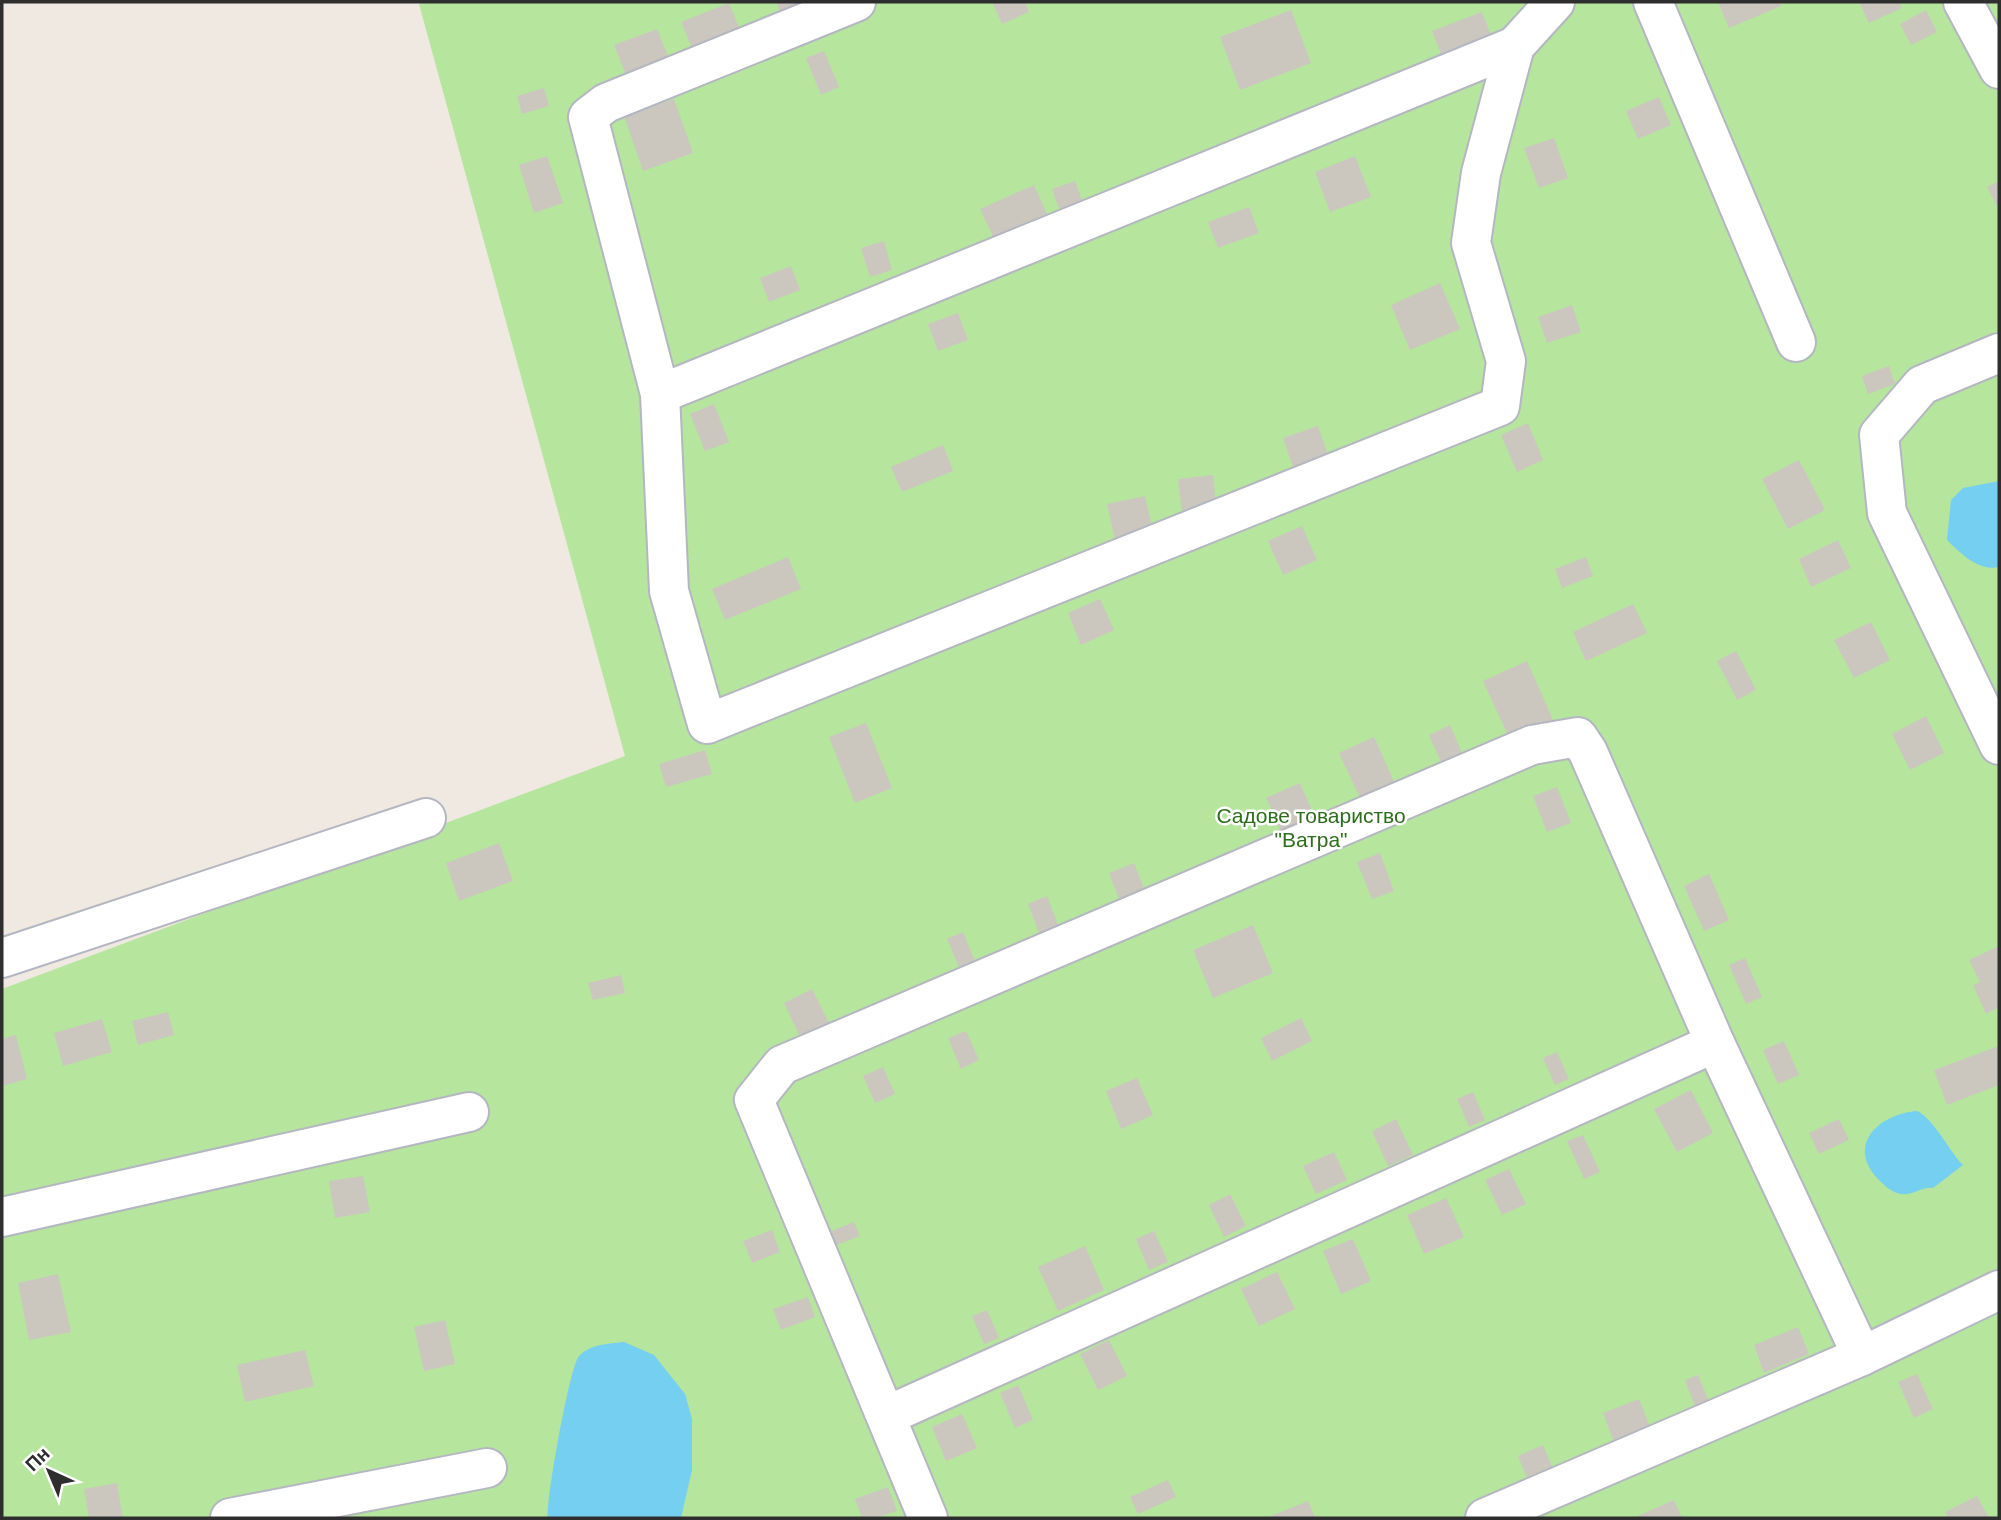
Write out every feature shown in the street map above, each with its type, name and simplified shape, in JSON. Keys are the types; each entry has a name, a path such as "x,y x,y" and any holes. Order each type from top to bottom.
{"street":[{"path":"856,2 606,103 588,117 660,394 670,592 707,724 1500,406 1506,361 1471,243 1481,173 1515,46"},
{"path":"660,394 1515,46 1555,2"},
{"path":"1653,2 1796,341"},
{"path":"1963,2 1999,69"},
{"path":"1999,353 1922,385 1879,435 1887,513 1999,745"},
{"path":"928,1518 888,1415 754,1100 782,1065 1532,745 1578,737 1715,1043 1862,1356"},
{"path":"2,958 426,818"},
{"path":"888,1415 1715,1043"},
{"path":"2,1217 469,1112"},
{"path":"1485,1518 1862,1356 1999,1290"},
{"path":"230,1518 487,1468"}],"green space":[{"name":"Садове товариство \"Ватра\"","path":"1999,2 1999,1518 2,1518 2,989 625,756 419,4"}],"water":[{"path":"1999,481 1999,567 1984,567 1970,560 1947,540 1951,500 1963,488"},
{"path":"1917,1111 1935,1128 1963,1165 1933,1188 1902,1194 1887,1188 1869,1167 1865,1155 1866,1144 1879,1125 1903,1113"},
{"path":"624,1342 654,1355 685,1394 692,1419 692,1470 681,1518 548,1518 559,1435 575,1365 579,1356 589,1349"}],"building":[{"path":"776,2 816,2 784,20"},
{"path":"992,2 1025,2 1029,12 1002,24"},
{"path":"1718,2 1779,2 1781,6 1729,28"},
{"path":"1859,2 1899,2 1902,8 1869,23"},
{"path":"729,3 740,30 693,50 681,22"},
{"path":"1291,10 1311,63 1240,90 1220,37"},
{"path":"1926,10 1937,32 1911,45 1900,24"},
{"path":"1482,12 1496,48 1446,67 1432,31"},
{"path":"657,29 669,59 626,75 614,45"},
{"path":"824,51 839,87 821,95 806,58"},
{"path":"544,88 549,106 522,114 517,96"},
{"path":"1659,97 1671,125 1638,139 1626,111"},
{"path":"674,99 693,153 643,171 624,116"},
{"path":"1554,138 1568,178 1539,188 1524,148"},
{"path":"547,156 563,203 534,213 519,165"},
{"path":"1355,156 1371,197 1330,212 1315,172"},
{"path":"1075,181 1087,214 1064,222 1052,189"},
{"path":"1999,181 1999,210 1987,187"},
{"path":"1034,185 1050,221 997,245 980,209"},
{"path":"1249,207 1259,233 1218,248 1208,222"},
{"path":"884,241 892,270 870,277 861,248"},
{"path":"791,266 800,290 769,302 760,278"},
{"path":"1440,283 1460,329 1410,350 1391,305"},
{"path":"1572,305 1581,332 1547,343 1538,317"},
{"path":"958,313 968,340 938,351 928,324"},
{"path":"1889,366 1895,384 1868,394 1862,376"},
{"path":"714,404 729,442 705,451 690,414"},
{"path":"1528,423 1543,460 1517,472 1501,435"},
{"path":"1318,426 1330,461 1295,473 1283,438"},
{"path":"943,445 953,471 902,492 891,467"},
{"path":"1799,460 1825,510 1788,529 1762,479"},
{"path":"1213,475 1217,516 1183,520 1178,479"},
{"path":"1145,496 1154,535 1116,544 1107,504"},
{"path":"1302,526 1317,560 1283,575 1268,541"},
{"path":"1838,540 1851,568 1811,587 1799,559"},
{"path":"788,557 801,589 725,620 712,589"},
{"path":"1586,557 1593,576 1562,588 1555,569"},
{"path":"1100,599 1114,630 1081,645 1068,613"},
{"path":"1633,604 1647,633 1586,661 1573,632"},
{"path":"1871,622 1890,660 1854,678 1834,640"},
{"path":"1736,651 1756,690 1737,700 1717,661"},
{"path":"1527,661 1553,720 1510,740 1483,681"},
{"path":"1926,716 1944,753 1910,770 1892,734"},
{"path":"866,723 892,788 855,803 829,737"},
{"path":"1450,725 1465,760 1444,769 1429,735"},
{"path":"1374,737 1397,788 1363,804 1339,753"},
{"path":"705,750 712,774 666,787 659,764"},
{"path":"1300,783 1320,829 1286,843 1266,798"},
{"path":"1557,787 1571,823 1547,832 1533,796"},
{"path":"499,843 513,881 459,901 446,863"},
{"path":"1380,853 1394,891 1372,899 1357,862"},
{"path":"1134,863 1148,899 1123,909 1109,873"},
{"path":"1709,874 1729,920 1704,931 1684,886"},
{"path":"1047,896 1060,930 1041,938 1028,904"},
{"path":"1253,925 1273,973 1213,998 1193,950"},
{"path":"963,932 977,966 961,972 947,939"},
{"path":"1999,946 1999,1007 1986,1014 1973,985 1980,982 1969,960"},
{"path":"1745,958 1762,997 1746,1004 1729,965"},
{"path":"621,975 625,993 593,1000 588,983"},
{"path":"812,989 834,1033 805,1047 784,1003"},
{"path":"168,1012 174,1035 138,1045 132,1021"},
{"path":"1301,1018 1312,1041 1272,1061 1261,1038"},
{"path":"102,1019 112,1052 63,1066 54,1033"},
{"path":"966,1031 979,1060 961,1069 948,1038"},
{"path":"16,1035 27,1079 2,1086 2,1039"},
{"path":"1784,1041 1799,1075 1778,1084 1763,1050"},
{"path":"1999,1046 1999,1085 1947,1105 1934,1070"},
{"path":"1557,1052 1569,1079 1555,1085 1543,1058"},
{"path":"883,1067 895,1094 875,1103 863,1076"},
{"path":"1137,1078 1153,1115 1121,1129 1106,1091"},
{"path":"1691,1090 1713,1133 1677,1152 1654,1109"},
{"path":"1473,1092 1485,1120 1469,1127 1457,1099"},
{"path":"1396,1119 1413,1155 1388,1166 1372,1131"},
{"path":"1839,1119 1849,1140 1819,1154 1809,1133"},
{"path":"1583,1135 1600,1172 1584,1179 1567,1141"},
{"path":"1334,1152 1347,1180 1316,1194 1303,1166"},
{"path":"1509,1169 1526,1204 1502,1215 1485,1180"},
{"path":"363,1176 370,1212 335,1218 329,1181"},
{"path":"1230,1194 1246,1226 1224,1237 1209,1205"},
{"path":"1446,1198 1464,1237 1424,1254 1407,1215"},
{"path":"854,1222 860,1236 834,1246 829,1232"},
{"path":"772,1230 780,1252 752,1263 743,1241"},
{"path":"1154,1231 1168,1262 1149,1270 1136,1239"},
{"path":"1353,1239 1371,1281 1341,1294 1323,1251"},
{"path":"1085,1246 1104,1290 1058,1311 1038,1267"},
{"path":"1277,1272 1295,1309 1259,1326 1241,1289"},
{"path":"58,1274 71,1332 29,1340 18,1283"},
{"path":"808,1297 815,1317 781,1330 773,1309"},
{"path":"987,1310 999,1338 984,1344 972,1316"},
{"path":"445,1320 455,1364 424,1371 414,1327"},
{"path":"1798,1327 1809,1354 1764,1373 1754,1345"},
{"path":"1109,1340 1127,1376 1098,1390 1080,1354"},
{"path":"305,1350 314,1386 245,1402 237,1365"},
{"path":"1917,1374 1933,1409 1914,1418 1898,1382"},
{"path":"1698,1375 1713,1411 1699,1417 1685,1380"},
{"path":"1018,1385 1033,1420 1015,1428 1000,1393"},
{"path":"1639,1399 1655,1439 1618,1453 1603,1413"},
{"path":"962,1414 977,1448 946,1461 932,1427"},
{"path":"1543,1445 1557,1479 1532,1490 1518,1456"},
{"path":"1168,1480 1176,1497 1138,1514 1130,1497"},
{"path":"117,1483 123,1518 89,1518 84,1489"},
{"path":"888,1487 897,1511 876,1518 862,1518 855,1499"},
{"path":"1977,1496 1989,1518 1948,1518 1945,1512"},
{"path":"1674,1500 1682,1518 1638,1516"},
{"path":"1308,1501 1315,1518 1266,1518"}]}
